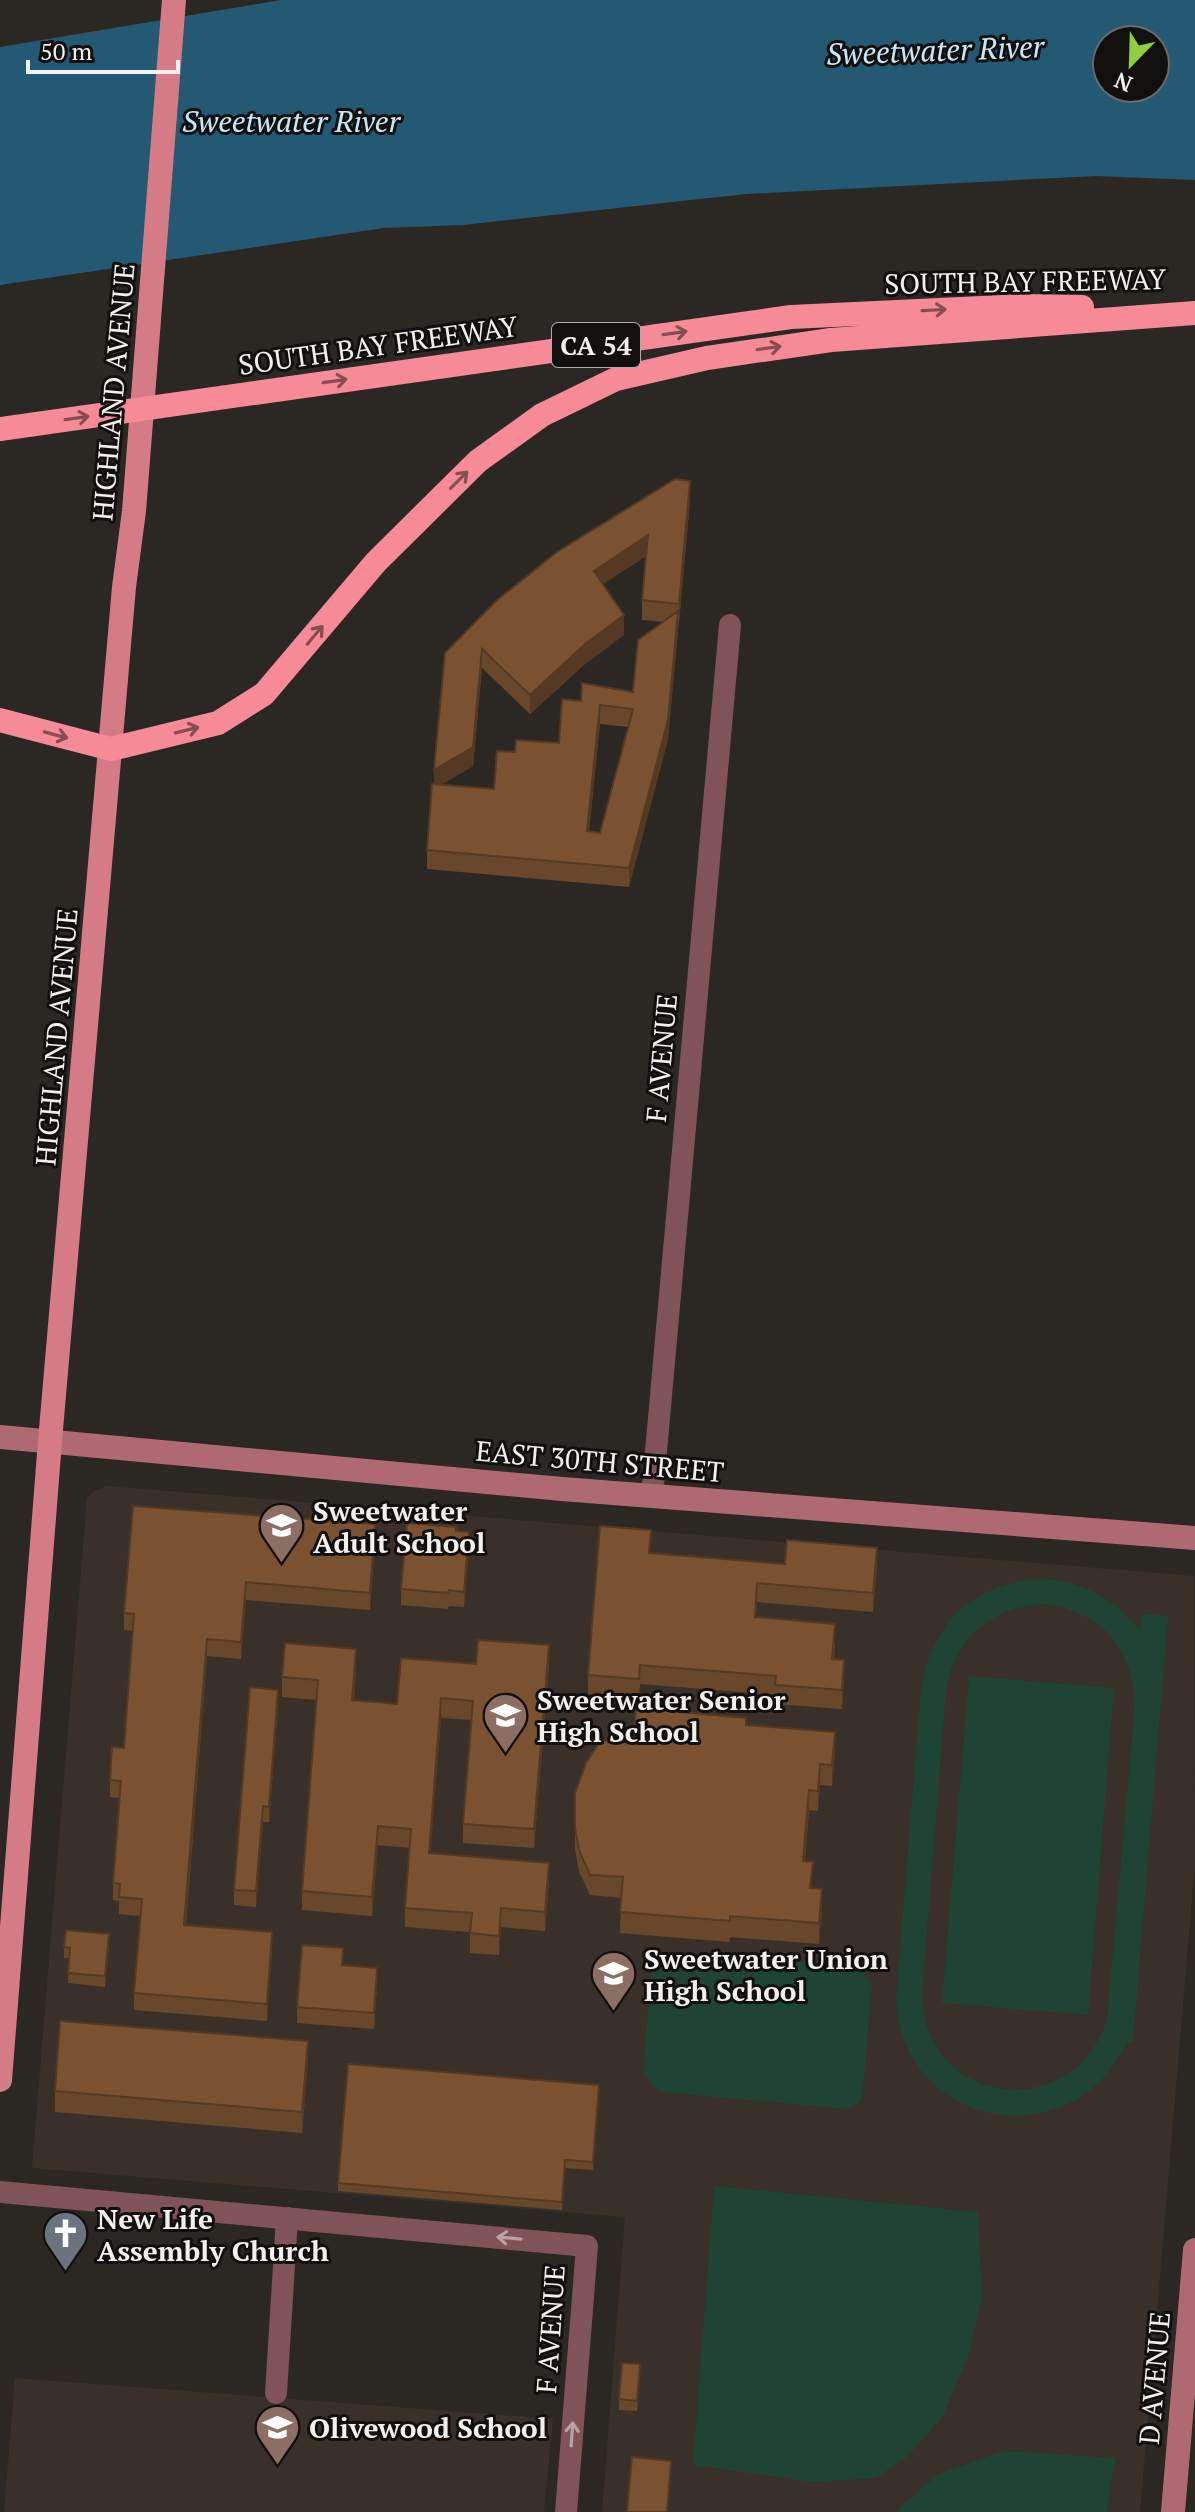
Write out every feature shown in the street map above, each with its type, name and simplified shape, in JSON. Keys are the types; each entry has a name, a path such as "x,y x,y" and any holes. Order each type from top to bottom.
{"highway":[{"name":"SOUTH BAY FREEWAY","path":"0,429 791,317 1023,306 1195,311"},
{"path":"0,720 111,749 218,723 264,694 376,562 478,461 542,415 616,379 707,358 831,340 1195,311"}],"main road":[{"name":"HIGHLAND AVENUE","path":"0,2080 50,1441 124,587 134,511 174,0"},
{"name":"EAST 30TH STREET","path":"0,1437 652,1496 1195,1538"},
{"name":"D AVENUE","path":"1173,2512 1187,2438 1195,2250"}],"street":[{"name":"F AVENUE","path":"652,1496 730,625"},
{"path":"0,2192 287,2218 276,2393"},
{"name":"F AVENUE","path":"287,2218 587,2246 566,2512"}],"shaded area":[{"name":"Sweetwater Union High School","path":"107,1486 1194,1576 1195,1863 1140,2512 602,2512 625,2217 32,2168 87,1498"},
{"name":"Olivewood School","path":"15,2378 553,2419 544,2512 4,2512"}],"green space":[{"path":"1045,1579 1086,1589 1121,1610 1140,1631 1142,1614 1168,1616 1133,2042 1127,2042 1102,2079 1069,2103 1032,2115 994,2114 957,2101 927,2078 905,2043 896,1999 921,1689 927,1665 935,1643 961,1609 998,1587","holes":["1045,1604 1083,1615 1111,1636 1121,1650 1133,1684 1135,1705 1107,2020 1089,2054 1064,2076 1034,2088 1002,2089 973,2080 947,2061 929,2033 922,1995 946,1691 957,1655 979,1628 992,1618 1026,1606"]},
{"path":"969,1676 1114,1688 1088,2015 942,2003"},
{"path":"653,1951 860,1967 872,1984 862,2100 849,2109 660,2092 643,2074"},
{"path":"714,2186 978,2212 982,2296 969,2354 943,2416 908,2456 876,2478 812,2482 693,2465"},
{"path":"1003,2451 1115,2458 1107,2512 895,2512 938,2474"}],"water":[{"name":"Sweetwater River","path":"281,0 1195,0 1195,180 1096,176 746,194 463,225 384,228 0,285 0,47"}],"building":[{"path":"675,479 690,481 679,604 642,600 648,535 594,571 624,615 585,644 530,695 482,649 473,747 434,770 445,653 496,601 557,552"},
{"path":"678,611 668,720 629,868 427,850 432,784 494,789 497,751 515,752 516,740 559,743 562,699 581,701 582,683 633,692 638,640","holes":["600,705 633,709 600,833 587,831"]},
{"path":"133,1506 375,1524 370,1593 246,1582 241,1642 207,1639 184,1925 272,1932 267,2004 134,1993 142,1899 119,1897 120,1884 113,1883 121,1781 110,1780 112,1747 124,1748 134,1614 124,1613"},
{"path":"407,1523 456,1527 456,1531 469,1532 464,1592 401,1589"},
{"path":"600,1526 651,1530 649,1553 785,1564 787,1540 877,1548 873,1593 757,1583 755,1617 835,1624 832,1659 844,1660 842,1690 775,1685 776,1676 640,1665 639,1679 588,1675"},
{"path":"478,1640 549,1645 534,1829 463,1824 473,1701 441,1698 429,1853 549,1863 545,1912 501,1908 499,1936 470,1933 472,1913 405,1908 411,1829 378,1826 372,1897 302,1891 318,1680 282,1677 285,1643 356,1649 352,1700 397,1704 401,1658 476,1664"},
{"path":"250,1687 278,1690 269,1807 263,1806 256,1891 234,1890"},
{"path":"636,1708 746,1718 746,1725 835,1732 832,1765 820,1764 818,1791 809,1790 803,1861 813,1862 810,1888 822,1889 819,1923 730,1916 730,1921 620,1912 623,1877 590,1875 579,1850 575,1828 575,1793 586,1763 601,1740 633,1743"},
{"path":"66,1930 109,1934 105,1976 68,1973 70,1948 64,1947"},
{"path":"302,1945 343,1948 342,1965 377,1968 374,2013 297,2007"},
{"path":"60,2021 308,2041 302,2112 55,2091"},
{"path":"348,2064 599,2085 593,2162 565,2160 562,2202 338,2183"},
{"path":"622,2363 640,2364 637,2401 619,2399"},
{"path":"632,2457 671,2461 667,2512 627,2512"}],"place":[{"name":"Sweetwater Adult School","path":"282,1565"},
{"name":"Sweetwater Senior High School","path":"506,1754"},
{"name":"Sweetwater Union High School","path":"613,2013"},
{"name":"New Life Assembly Church","path":"66,2273"},
{"name":"Olivewood School","path":"278,2466"}]}
